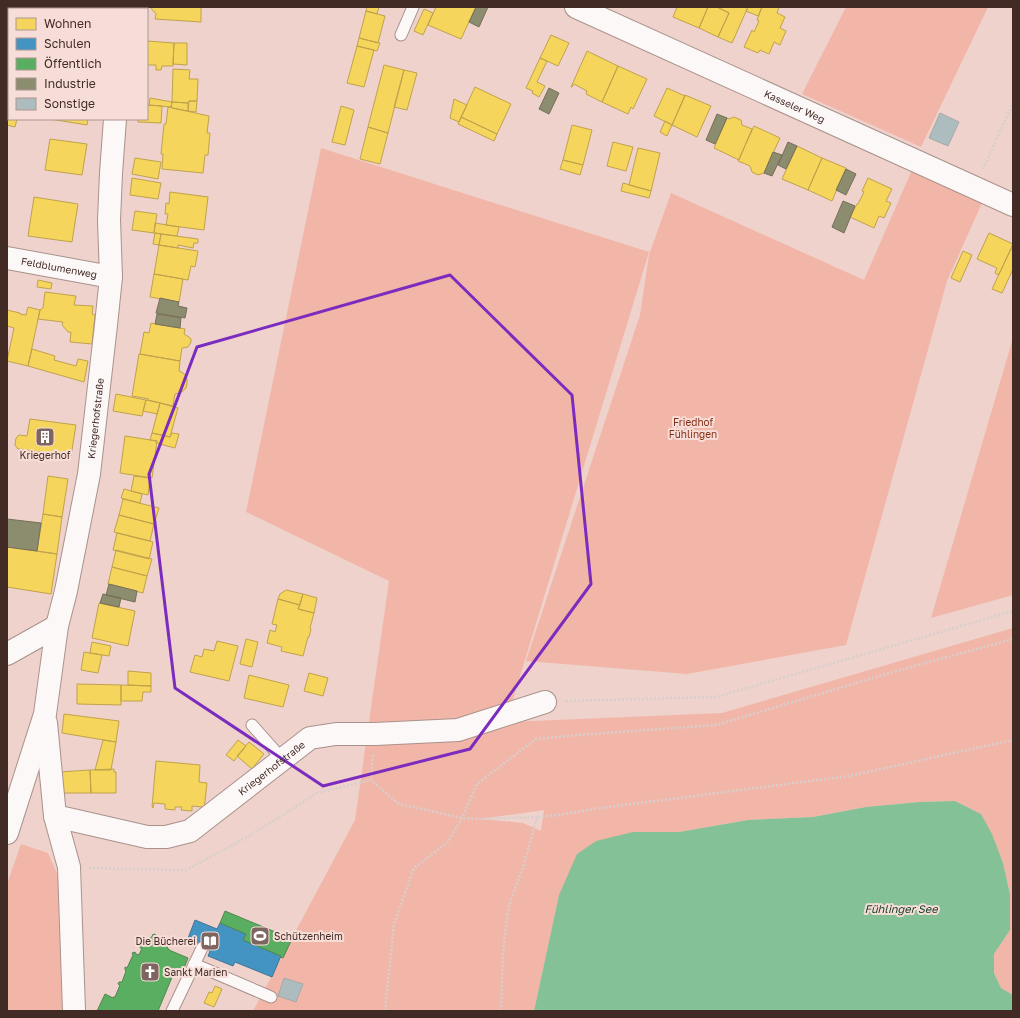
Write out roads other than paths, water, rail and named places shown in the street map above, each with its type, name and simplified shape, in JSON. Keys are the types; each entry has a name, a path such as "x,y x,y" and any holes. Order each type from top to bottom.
{"street":[{"name":"Kasseler Weg","path":"576,7 1013,205"},
{"name":"Kriegerhofstraße","path":"7,833 45,714 57,626 66,591 89,474 111,277 109,220 110,173 115,120"},
{"name":"Feldblumenweg","path":"7,258 111,277"},
{"path":"7,654 57,626"},
{"name":"Kriegerhofstraße","path":"55,816 147,837 166,837 190,831 310,738 336,734 375,734 458,730 546,702"},
{"name":"Kriegerhofstraße","path":"45,714 55,816 69,867 74,1011"}],"lane":[{"path":"401,35 413,7"},
{"path":"252,725 283,760"},
{"path":"172,1011 202,948"},
{"path":"194,964 271,997"}],"water":[{"name":"Fühlinger See","path":"955,801 981,814 992,834 1003,863 1010,894 1010,930 994,954 994,973 1001,988 1013,995 1013,1011 534,1011 559,895 577,854 596,841 633,832 679,832 748,820 813,817 866,807 920,802"}],"place":[{"name":"Kriegerhof","path":"45,437"},
{"name":"Schützenheim","path":"260,936"},
{"name":"Die Bücherei","path":"210,941"},
{"name":"Sankt Marien","path":"150,972"}],"park label":[{"name":"Friedhof Fühlingen","path":"693,428"}]}
